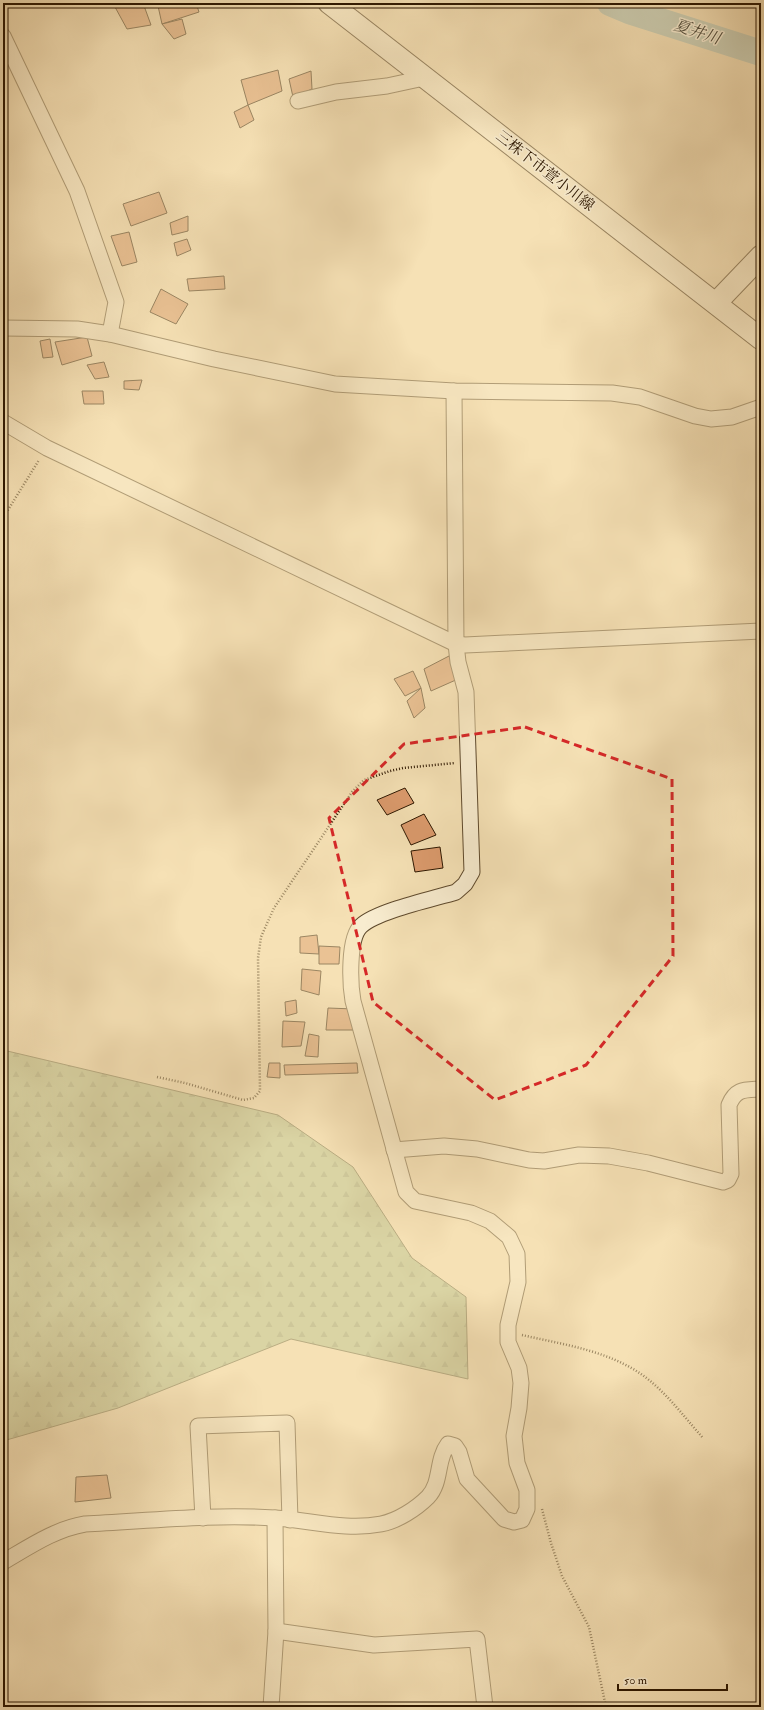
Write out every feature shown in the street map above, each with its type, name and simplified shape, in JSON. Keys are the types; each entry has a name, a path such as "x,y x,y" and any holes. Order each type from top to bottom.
{"main road":[{"name":"三株下市萱小川線","path":"329,3 761,339"},
{"path":"716,303 761,256"}],"street":[{"path":"3,36 79,198 116,302 110,334"},
{"path":"298,101 336,92 387,86 424,78"},
{"path":"3,328 77,329 110,334 214,359 328,383 454,400 612,393 640,398 689,414 711,419 732,417 761,407"},
{"path":"3,1562 57,1532 70,1527 85,1524 202,1518 275,1518 341,1526 381,1524 404,1515 428,1497 437,1482 443,1450 448,1444 455,1446 459,1452 467,1478 504,1519 514,1522 522,1520 527,1509 527,1490 518,1464 514,1436 519,1408 521,1383 519,1368 508,1342 508,1325 518,1282 517,1254 509,1237 490,1221 471,1213 415,1201 406,1192 353,1001 351,986 354,939 360,927 374,917 456,892 465,884 472,872 466,692 458,662 456,644 454,400"},
{"path":"8,425 47,448 456,644 465,645 761,631"},
{"path":"394,1150 444,1146 477,1148 537,1161 579,1155 608,1156 648,1163 722,1182 728,1180 731,1174 729,1105 732,1096 741,1091 761,1089"},
{"path":"202,1518 198,1426 287,1423 290,1520"},
{"path":"271,1707 276,1631 275,1518"},
{"path":"276,1631 374,1645 477,1639 485,1707"}],"path":[{"path":"3,518 47,448"},
{"path":"157,1077 185,1083 243,1100 254,1098 260,1091 258,958 262,937 274,908 352,792 364,780 403,768 469,761"},
{"path":"508,1332 598,1353 621,1363 648,1379 660,1390 703,1438"},
{"path":"540,1502 562,1576 589,1628 606,1707"}],"highlighted area":[{"path":"525,727 672,779 673,956 586,1065 495,1100 373,1002 329,818 404,744"}],"green space":[{"path":"3,1050 278,1115 353,1167 412,1258 466,1297 468,1379 291,1339 118,1408 3,1441"}],"building":[{"path":"126,3 143,3 151,25 127,29 115,7"},
{"path":"164,3 196,3 199,12 162,24 158,6"},
{"path":"182,19 186,34 174,39 162,24"},
{"path":"278,70 282,91 248,105 241,80"},
{"path":"311,71 312,89 293,97 289,79"},
{"path":"248,105 254,120 240,128 234,112"},
{"path":"159,192 167,213 131,226 123,204"},
{"path":"188,216 188,231 172,235 170,223"},
{"path":"129,232 137,262 122,266 111,236"},
{"path":"187,239 191,250 177,256 174,243"},
{"path":"224,276 225,289 189,291 187,279"},
{"path":"161,289 188,304 176,324 150,312"},
{"path":"87,337 92,356 62,365 55,342"},
{"path":"50,339 53,357 43,358 40,341"},
{"path":"104,362 109,377 95,379 87,365"},
{"path":"142,380 139,390 124,389 124,381"},
{"path":"82,391 103,391 104,404 84,404"},
{"path":"449,656 458,679 431,691 424,669"},
{"path":"413,671 421,688 405,696 394,679"},
{"path":"421,688 425,708 414,718 407,701"},
{"path":"405,788 414,803 387,815 377,800"},
{"path":"424,814 436,835 411,845 401,825"},
{"path":"440,847 443,868 415,872 411,851"},
{"path":"317,935 319,954 300,953 300,937"},
{"path":"319,946 340,947 339,964 319,964"},
{"path":"302,969 321,971 319,995 301,990"},
{"path":"296,1000 297,1013 286,1016 285,1002"},
{"path":"328,1008 354,1009 357,1030 326,1030"},
{"path":"283,1021 305,1022 301,1046 282,1047"},
{"path":"309,1034 319,1036 318,1057 305,1056"},
{"path":"269,1063 280,1063 280,1078 267,1077"},
{"path":"357,1063 358,1073 285,1075 284,1065"},
{"path":"107,1475 111,1498 75,1502 76,1477"}],"waterway":[{"name":"夏井川","path":"610,3 629,11 761,53"}]}
